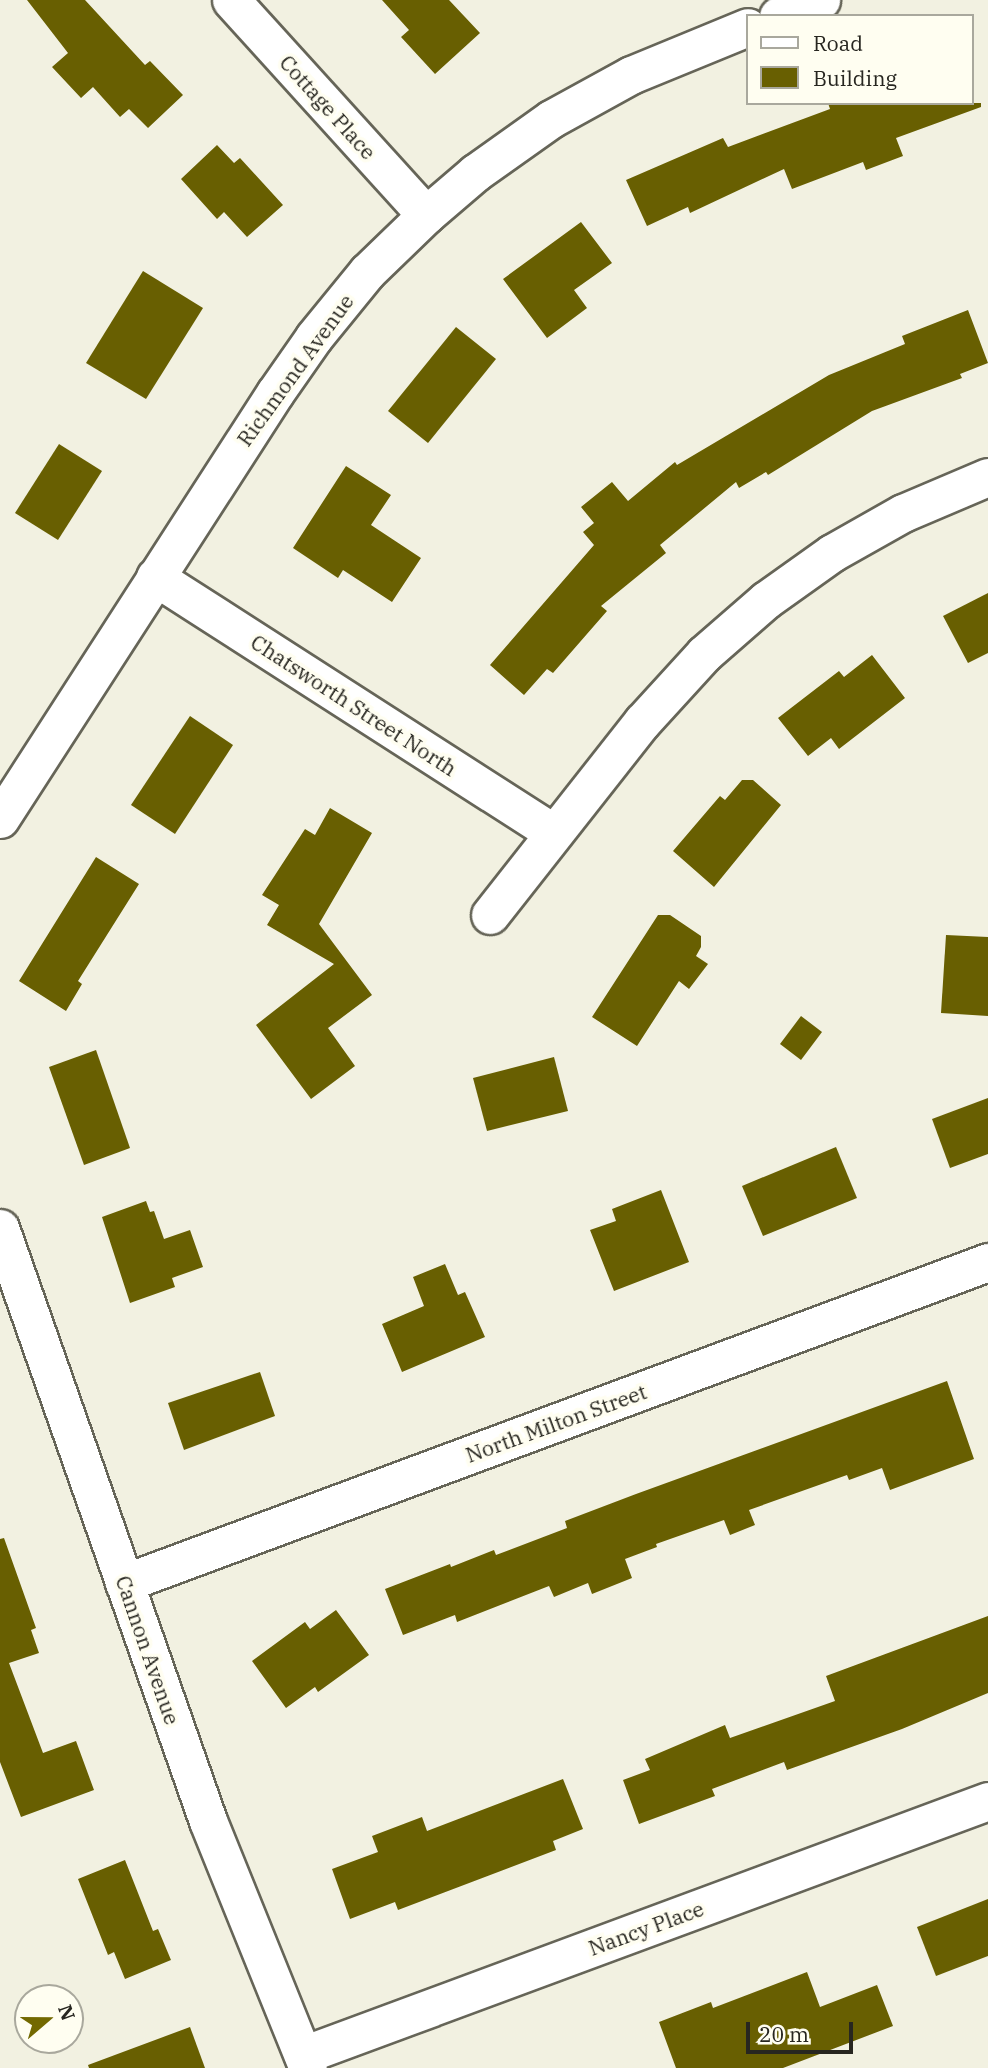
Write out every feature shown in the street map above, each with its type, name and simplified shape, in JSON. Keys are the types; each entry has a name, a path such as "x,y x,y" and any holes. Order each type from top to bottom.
{"street":[{"name":"Cottage Place","path":"231,0 426,215"},
{"path":"783,14 821,0"},
{"name":"Richmond Avenue","path":"0,818 314,337 368,272 426,215 475,173 551,119 631,75 746,28"},
{"path":"490,915 642,722 704,654 766,600 832,553 891,520 988,477"},
{"name":"Chatsworth Street North","path":"155,577 553,833"},
{"name":"Cannon Avenue","path":"0,1228 208,1821 306,2062"},
{"name":"North Milton Street","path":"124,1583 988,1262"},
{"name":"Nancy Place","path":"306,2062 988,1801"}],"building":[{"path":"27,0 85,0 145,65 150,61 183,95 148,128 129,109 120,117 93,87 81,98 52,67 68,53"},
{"path":"382,0 449,0 480,33 435,74 401,37 409,30"},
{"path":"981,103 981,107 896,138 903,156 866,170 863,162 792,189 784,169 690,213 688,207 647,226 626,180 723,138 728,147 830,109 829,105"},
{"path":"217,145 234,163 240,158 283,205 247,237 224,212 217,219 181,179"},
{"path":"581,222 612,263 574,290 587,308 547,338 503,279"},
{"path":"143,271 203,308 146,399 86,363"},
{"path":"968,310 988,363 960,374 962,378 872,411 768,475 766,472 739,488 736,482 660,545 666,553 601,606 607,611 553,673 547,669 524,695 490,665 594,545 583,532 594,523 581,507 612,482 628,501 675,462 677,465 829,375 905,344 902,336"},
{"path":"456,327 496,359 428,443 388,411"},
{"path":"59,444 102,471 58,540 15,513"},
{"path":"346,466 391,495 371,525 421,558 392,602 343,570 338,578 293,548"},
{"path":"988,593 988,653 968,663 943,616"},
{"path":"872,655 905,698 839,749 831,738 808,756 778,718 839,671 844,677"},
{"path":"190,716 233,745 175,834 131,805"},
{"path":"742,780 753,780 781,805 714,887 673,851 720,796 725,800"},
{"path":"330,808 372,833 319,924 372,995 328,1028 355,1066 311,1099 256,1025 334,964 267,925 279,905 262,895 305,829 315,835"},
{"path":"96,857 139,884 78,981 82,984 66,1011 19,981"},
{"path":"658,915 670,915 701,936 701,947 696,956 708,964 689,989 679,981 637,1046 592,1017"},
{"path":"946,935 988,937 988,1016 941,1013"},
{"path":"801,1016 822,1032 801,1060 780,1044"},
{"path":"96,1050 130,1148 84,1165 49,1067"},
{"path":"554,1057 568,1111 487,1131 473,1078"},
{"path":"988,1098 988,1154 950,1168 932,1119"},
{"path":"836,1147 857,1198 763,1236 742,1186"},
{"path":"661,1190 689,1262 614,1291 590,1230 616,1221 612,1209"},
{"path":"146,1201 150,1212 154,1211 164,1239 190,1230 203,1267 172,1278 175,1287 130,1303 102,1217"},
{"path":"445,1264 458,1295 465,1292 485,1337 402,1372 382,1324 424,1306 413,1277"},
{"path":"260,1372 275,1416 184,1450 168,1403"},
{"path":"947,1381 974,1459 890,1490 882,1468 849,1480 847,1475 749,1510 755,1525 730,1535 724,1520 656,1544 657,1547 625,1559 632,1578 592,1594 588,1583 554,1597 549,1586 457,1622 455,1615 403,1635 385,1589 494,1550 496,1555 567,1528 565,1521"},
{"path":"4,1538 36,1628 31,1630 39,1653 9,1663 43,1753 76,1741 94,1790 21,1817 0,1762 0,1539"},
{"path":"336,1610 369,1655 318,1692 315,1687 286,1708 252,1661 305,1622 310,1629"},
{"path":"988,1616 988,1693 902,1729 787,1770 784,1762 712,1789 715,1796 639,1824 623,1780 650,1770 645,1759 725,1725 730,1738 835,1701 826,1676"},
{"path":"563,1779 583,1829 553,1841 556,1850 398,1910 395,1902 350,1919 332,1869 378,1852 372,1836 422,1817 427,1831"},
{"path":"125,1860 153,1931 158,1929 171,1960 125,1979 114,1952 108,1955 78,1879"},
{"path":"988,1899 988,1956 936,1976 917,1927"},
{"path":"807,1972 820,2007 877,1985 893,2026 783,2068 676,2068 659,2022 711,2002 713,2008"},
{"path":"190,2027 205,2068 89,2068 88,2065"}]}
